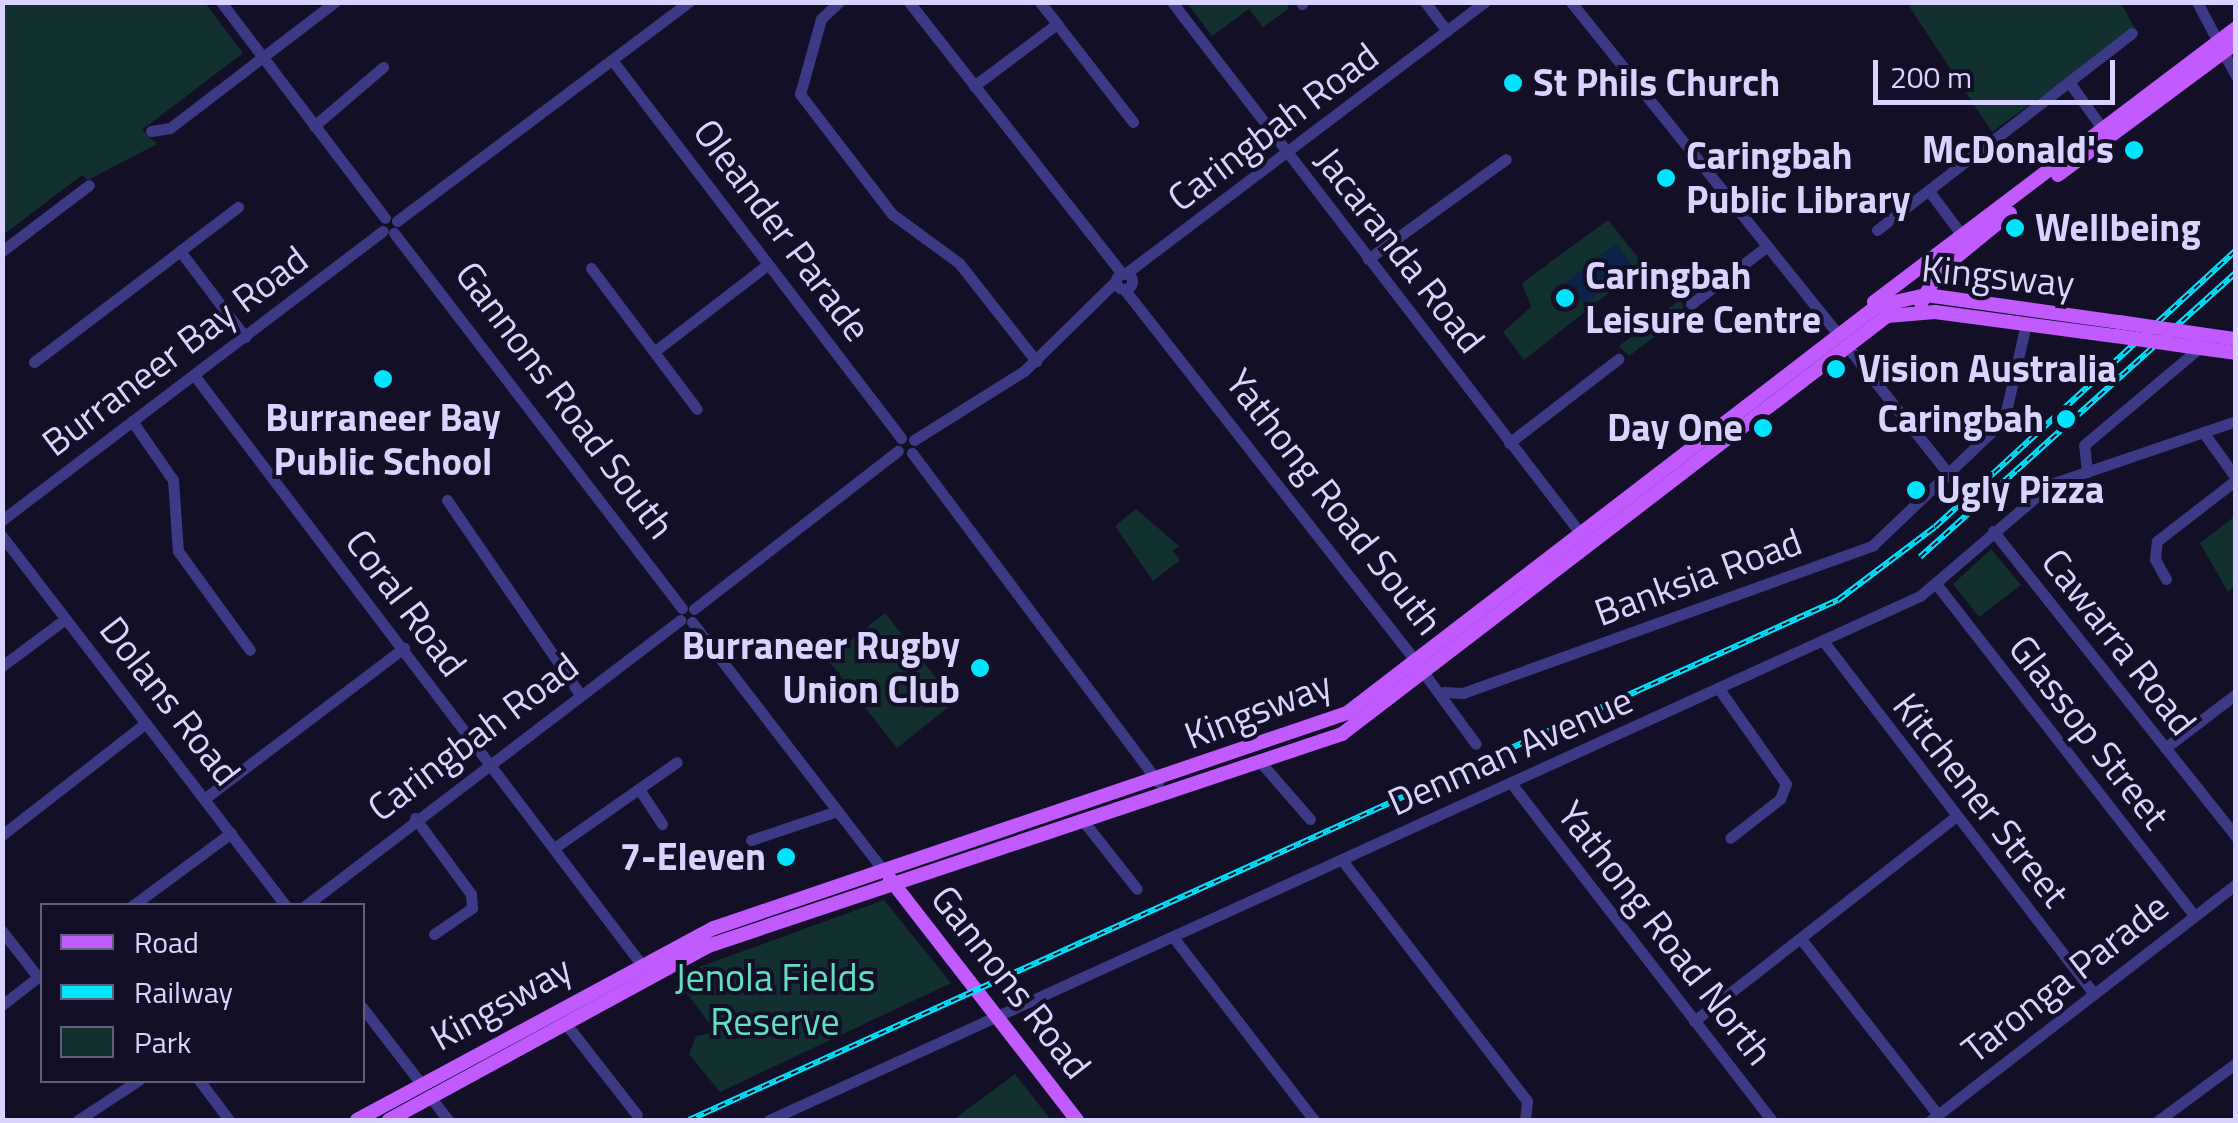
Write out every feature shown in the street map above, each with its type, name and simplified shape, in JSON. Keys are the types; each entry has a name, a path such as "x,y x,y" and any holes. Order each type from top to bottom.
{"main road":[{"path":"1842,336 1925,266 1967,242 2144,114 2226,45 2236,28"},
{"path":"1918,301 1936,274 1967,242 2102,128 2226,45"},
{"path":"2102,128 2144,114"},
{"path":"1918,301 1925,266"},
{"name":"Kingsway","path":"389,1120 426,1091 640,964 714,928 884,870 1161,789 1262,764 1342,734 1842,336 1918,301 2118,329 2236,353"},
{"name":"Kingsway","path":"2194,342 2236,339"},
{"name":"Kingsway","path":"357,1120 566,1024 708,946 1084,822 1315,729 1421,669"},
{"name":"Gannons Road South","path":"884,870 894,884"},
{"name":"Gannons Road","path":"894,884 1077,1120"}],"street":[{"name":"Gannons Road South","path":"221,2 884,870"},
{"path":"156,136 335,2"},
{"name":"Burraneer Bay Road","path":"2,520 689,2"},
{"path":"839,2 821,19 800,94 896,219 959,263 1036,361"},
{"name":"Yathong Road South","path":"909,2 1421,669 1444,692 1476,744"},
{"path":"1040,2 1133,122"},
{"name":"Jacaranda Road","path":"1172,2 1586,540"},
{"path":"1425,2 1446,31"},
{"name":"Caringbah Road","path":"309,903 906,446 1036,361 1145,262 1485,2"},
{"path":"1571,2 1951,477"},
{"path":"2197,2 2226,45 2236,76"},
{"path":"974,86 1057,24"},
{"path":"1967,242 1926,186 2132,33"},
{"name":"Oleander Parade","path":"612,60 1161,789"},
{"path":"314,126 383,67"},
{"path":"2069,82 2102,128"},
{"path":"1368,259 1506,159"},
{"path":"2,251 89,184"},
{"path":"1877,230 1929,191"},
{"path":"34,362 238,207"},
{"path":"1690,304 1766,247"},
{"path":"180,251 245,337"},
{"path":"654,351 767,264"},
{"path":"590,268 697,409"},
{"name":"Banksia Road","path":"1444,692 1463,693 1856,552 1951,477 2009,411 2027,317"},
{"path":"2194,342 2084,445 2087,472 2236,422"},
{"path":"1508,442 1618,359"},
{"name":"Coral Road","path":"194,375 488,763 557,846 640,964"},
{"path":"132,421 174,480 178,551 250,650"},
{"path":"2166,580 2155,558 2157,541 2236,479 2203,432"},
{"name":"Denman Avenue","path":"768,1120 997,1020 1824,642 1937,586 2038,491 2087,472"},
{"path":"447,500 579,693"},
{"name":"Cawarra Road","path":"1993,532 2236,836"},
{"name":"Dolans Road","path":"2,536 284,903"},
{"name":"Glassop Street","path":"1937,586 2194,915"},
{"path":"2,666 66,620"},
{"name":"Kitchener Street","path":"1824,642 2094,993"},
{"path":"204,799 404,648"},
{"path":"1720,689 1786,784 1780,799 1730,838"},
{"path":"2166,748 2236,694"},
{"path":"2,835 146,723"},
{"path":"557,846 677,762"},
{"path":"1262,764 1310,819"},
{"name":"Yathong Road North","path":"1511,783 1771,1120"},
{"path":"639,789 662,824"},
{"path":"751,840 836,811"},
{"path":"1694,1022 1955,817"},
{"path":"415,818 471,894 472,908 434,934"},
{"path":"1084,822 1137,889"},
{"path":"136,903 231,832"},
{"path":"1342,860 1528,1117"},
{"name":"Taronga Parade","path":"1935,1118 2236,884"},
{"path":"2,931 40,976 2,1005"},
{"path":"1173,937 1314,1120"},
{"path":"1801,940 1935,1118"},
{"path":"365,1011 448,1120"},
{"path":"566,1024 637,1115"},
{"path":"2159,1120 2236,1062"},
{"path":"78,1120 134,1083"},
{"path":"202,1083 229,1120"}],"green space":[{"path":"3,3 205,3 243,53 142,130 157,144 88,180 82,175 3,235"},
{"path":"1187,3 1288,3 1288,9 1263,27 1249,9 1212,36"},
{"path":"1907,3 2121,3 2135,29 1992,132"},
{"name":"Caringbah Leisure Centre","path":"1608,220 1644,265 1524,360 1503,332 1531,307 1522,283"},
{"path":"1681,299 1685,314 1629,356 1619,346"},
{"path":"1136,509 1179,546 1173,551 1180,560 1153,581 1115,526"},
{"path":"2235,516 2235,586 2228,592 2200,543"},
{"path":"1991,549 2021,585 1979,617 1953,584"},
{"path":"885,613 955,702 897,748 827,659"},
{"name":"Jenola Fields Reserve","path":"884,900 951,983 720,1092 689,1054 696,1036 716,1032 674,976"},
{"path":"1015,1074 1051,1120 953,1120"}],"water":[{"path":"1616,244 1633,267 1584,305 1566,282"}],"railway":[{"path":"689,1120 1838,600 1935,527 2236,250"},
{"path":"1920,557 2236,272"}],"place":[{"name":"St Phils Church","path":"1513,83"},
{"name":"McDonald's","path":"2134,150"},
{"name":"Caringbah Public Library","path":"1666,178"},
{"name":"Wellbeing","path":"2015,228"},
{"name":"Caringbah Leisure Centre","path":"1565,298"},
{"name":"Vision Australia","path":"1836,369"},
{"name":"Burraneer Bay Public School","path":"383,379"},
{"name":"Caringbah","path":"2066,419"},
{"name":"Day One","path":"1763,428"},
{"name":"Ugly Pizza","path":"1916,490"},
{"name":"Burraneer Rugby Union Club","path":"980,668"},
{"name":"7-Eleven","path":"786,857"}]}
